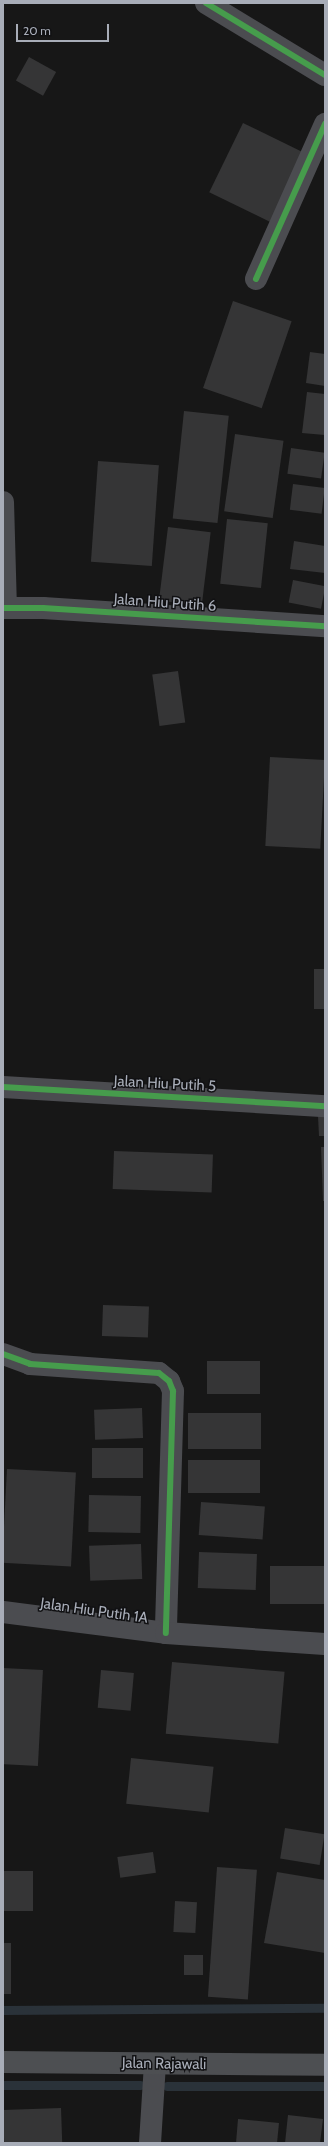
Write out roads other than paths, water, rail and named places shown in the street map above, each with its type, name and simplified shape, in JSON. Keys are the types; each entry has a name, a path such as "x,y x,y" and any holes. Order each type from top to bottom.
{"main road":[{"name":"Jalan Rajawali","path":"3,2062 325,2065"}],"street":[{"path":"206,3 325,75"},
{"path":"256,279 325,124"},
{"path":"3,502 4,608"},
{"name":"Jalan Hiu Putih 6","path":"4,608 325,626"},
{"name":"Jalan Hiu Putih 5","path":"3,1087 325,1106"},
{"path":"3,1354 30,1364 159,1373 169,1381 173,1391 166,1633"},
{"name":"Jalan Hiu Putih 1A","path":"3,1612 166,1633 325,1644"},
{"path":"150,2143 155,2064"}],"waterway":[{"path":"3,2010 325,2008"},
{"path":"3,2085 140,2085"},
{"path":"167,2086 325,2086"}]}
